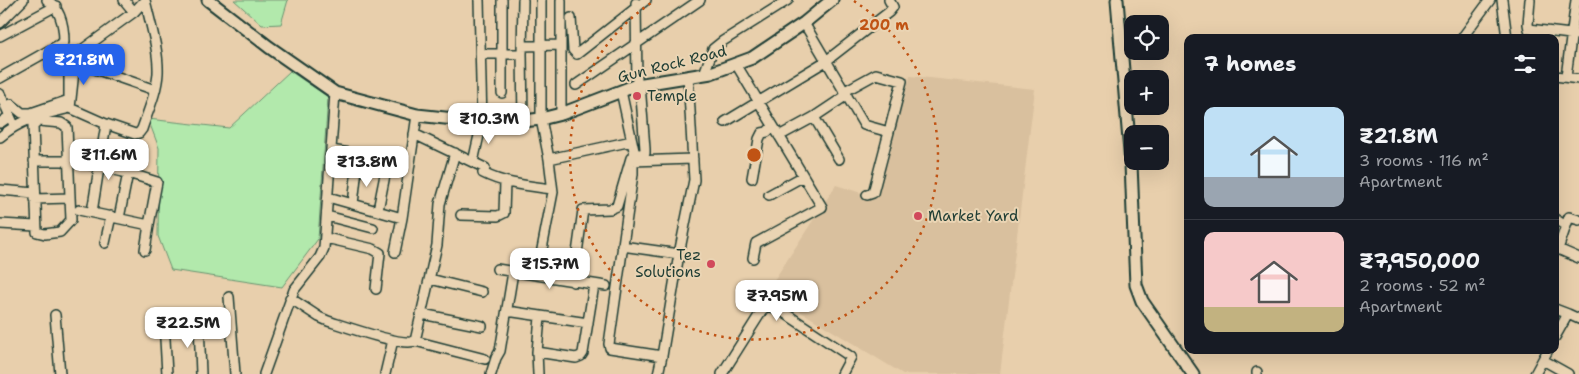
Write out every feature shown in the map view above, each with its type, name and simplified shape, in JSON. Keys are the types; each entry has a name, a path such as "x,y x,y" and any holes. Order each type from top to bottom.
{"main road":[{"name":"Gun Rock Road","path":"208,0 269,48 335,93 417,115 482,122 541,119 561,114 638,85 704,74 736,64 752,58 804,23 832,0"},
{"path":"1117,0 1131,164 1136,285 1142,301 1193,374"}],"street":[{"path":"0,24 23,0"},
{"path":"0,78 64,42 60,15 56,6 47,0"},
{"path":"124,0 134,12"},
{"path":"70,108 75,62 78,52 134,12 145,0"},
{"path":"33,122 70,108 106,124 134,134 139,133 155,90 158,73 145,0"},
{"path":"473,162 482,122 479,0"},
{"path":"502,0 502,93"},
{"path":"523,0 523,121"},
{"path":"536,275 549,215 552,189 549,159 541,119 541,0"},
{"path":"561,0 561,114"},
{"path":"571,18 573,50 577,54 636,4 646,0"},
{"path":"576,85 700,3 709,0"},
{"path":"704,74 713,50 723,41 788,0"},
{"path":"726,122 826,61 890,12 893,7 890,0"},
{"path":"1465,34 1490,0"},
{"path":"1502,0 1506,34"},
{"path":"1530,0 1529,29 1575,34"},
{"path":"1566,77 1575,34 1576,0"},
{"path":"632,158 645,153 646,149 638,85 636,4"},
{"path":"0,36 56,6"},
{"path":"804,23 864,125 889,132"},
{"path":"481,54 502,54 573,42"},
{"path":"0,123 11,104 22,113 31,113 69,100 69,74 45,53"},
{"path":"75,62 155,90"},
{"path":"736,64 822,208 756,243 753,258"},
{"path":"779,136 814,117 876,74 902,81 872,193 867,195"},
{"path":"658,374 694,180 688,76"},
{"path":"1559,76 1579,79"},
{"path":"621,91 632,141 633,174 609,346 610,348 662,356"},
{"path":"264,374 290,298 320,257 326,238 335,93"},
{"path":"0,95 14,125"},
{"path":"396,252 417,115"},
{"path":"814,117 839,159"},
{"path":"0,137 14,125 39,121 66,125 72,161 71,220 60,232 45,234 38,232 36,226 33,122"},
{"path":"92,212 106,124"},
{"path":"752,178 759,138 762,133 767,132 773,126"},
{"path":"414,134 484,168 483,173 506,182 552,189"},
{"path":"549,159 632,141"},
{"path":"331,150 410,163"},
{"path":"415,341 437,245 440,204 455,153"},
{"path":"632,158 693,159"},
{"path":"573,282 583,210 610,209 617,206 632,158"},
{"path":"34,160 72,161 128,173 157,182 145,250"},
{"path":"378,210 388,160"},
{"path":"353,204 357,168"},
{"path":"106,243 128,173"},
{"path":"769,195 802,177"},
{"path":"462,215 498,216 504,214 506,182"},
{"path":"0,190 35,196 70,198"},
{"path":"328,197 402,218"},
{"path":"79,210 149,225"},
{"path":"327,216 373,228"},
{"path":"1559,246 1569,217 1579,220"},
{"path":"1559,222 1566,226"},
{"path":"0,224 36,226"},
{"path":"326,238 373,249 380,253 376,289"},
{"path":"622,246 679,254"},
{"path":"1559,249 1579,258"},
{"path":"497,269 606,286"},
{"path":"491,374 500,351 513,272"},
{"path":"430,279 482,292"},
{"path":"537,352 576,358 583,353 594,285"},
{"path":"229,297 235,374"},
{"path":"290,298 328,321 393,340 407,343 415,341 485,359"},
{"path":"722,374 765,306 777,308 851,356 842,374"},
{"path":"1559,311 1579,319"},
{"path":"506,312 588,323"},
{"path":"422,314 482,326"},
{"path":"1559,330 1568,314"},
{"path":"55,315 60,374"},
{"path":"538,374 537,352 540,317"},
{"path":"164,322 167,374"},
{"path":"199,323 201,374"},
{"path":"385,374 393,340"},
{"path":"1535,374 1546,354"},
{"path":"1543,360 1568,374"}],"shaded area":[{"name":"Market Yard","path":"910,76 1035,89 1000,374 903,374 767,291 836,185 877,198"}],"green space":[{"path":"234,0 288,0 281,24 262,25"},
{"path":"290,71 328,97 318,239 282,287 171,270 158,236 159,148 148,119 229,128"}],"place":[{"name":"Temple","path":"637,96"},
{"name":"Market Yard","path":"918,216"},
{"name":"Tez Solutions","path":"711,264"}]}
